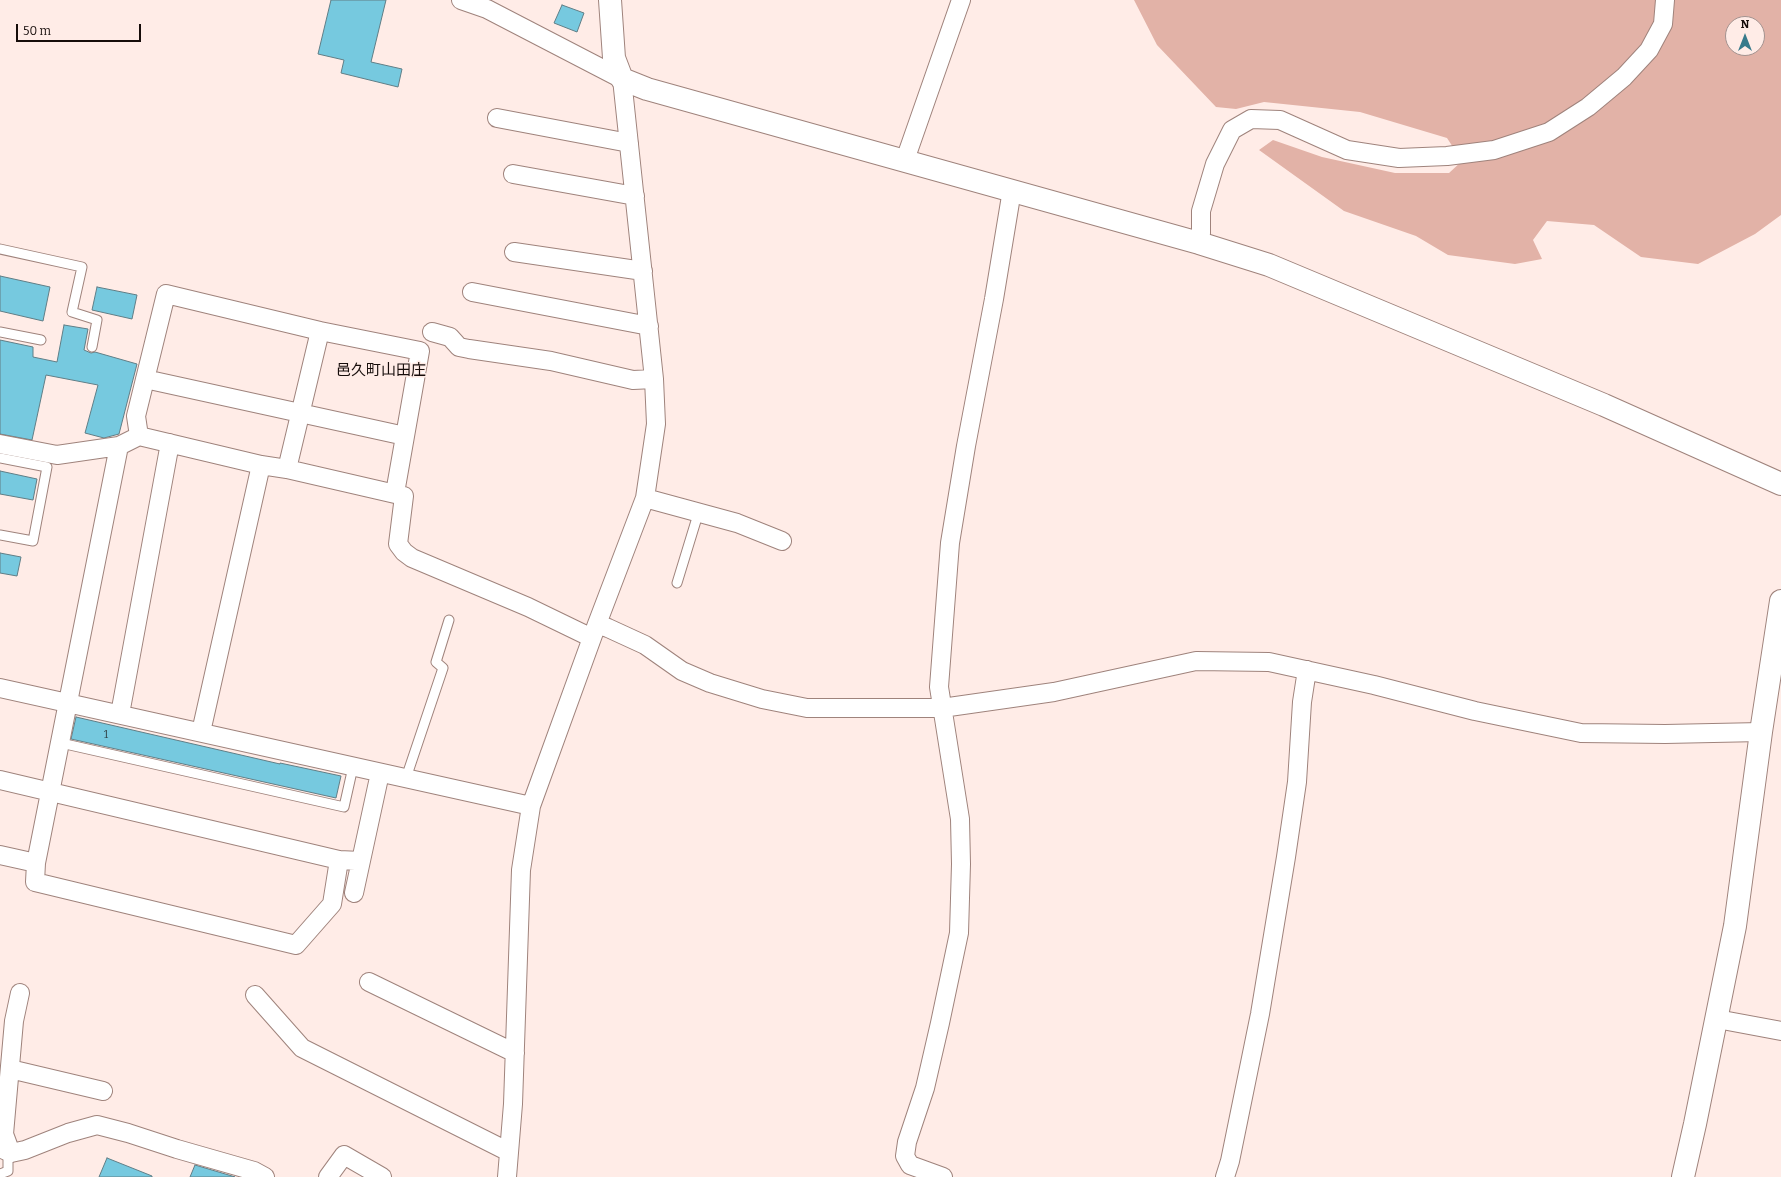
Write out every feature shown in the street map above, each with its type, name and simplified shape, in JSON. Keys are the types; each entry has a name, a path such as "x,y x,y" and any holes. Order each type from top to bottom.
{"street":[{"path":"461,0 487,9 622,79 647,89 1012,190 1199,243 1269,265 1309,280 1604,405 1781,484"},
{"path":"507,1177 513,1104 521,870 531,806 594,631 645,498 656,424 654,378 635,196 622,79 614,58 610,0"},
{"path":"905,160 961,0"},
{"path":"1199,243 1201,233 1201,211 1215,164 1232,130 1251,119 1280,120 1347,150 1399,158 1447,156 1494,150 1549,132 1588,107 1624,77 1648,50 1663,24 1665,0"},
{"path":"498,118 629,143"},
{"path":"513,174 635,196"},
{"path":"943,1177 910,1165 905,1156 907,1142 924,1088 937,1037 959,933 961,864 960,819 938,687 950,543 1012,190"},
{"path":"514,252 643,271"},
{"path":"472,292 649,326"},
{"path":"139,436 136,416 166,294 320,331 420,351 395,493"},
{"path":"287,469 320,331"},
{"path":"432,332 450,337 459,347 551,361 634,380 654,378"},
{"path":"145,379 405,436"},
{"path":"0,444 57,455 119,446 139,436 261,465 287,469 395,493 404,496 398,544 404,552 412,558 528,607 594,631 608,628 645,645 682,671 710,683 762,699 807,708 942,708 1054,692 1196,661 1269,662 1374,685 1475,711 1580,733 1665,734 1761,732"},
{"path":"120,714 170,443"},
{"path":"119,446 69,704 36,863 35,882 296,946 332,904 339,860"},
{"path":"201,732 261,465"},
{"path":"645,498 699,511 737,523 782,542"},
{"path":"1683,1177 1717,1019 1735,926 1761,732 1781,601"},
{"path":"1225,1177 1230,1161 1260,1014 1286,857 1297,782 1302,702 1307,670"},
{"path":"0,688 531,806"},
{"path":"354,893 380,773"},
{"path":"0,780 339,860 361,861"},
{"path":"0,855 36,863"},
{"path":"369,982 515,1053"},
{"path":"20,993 14,1020 4,1134 5,1151 25,1150 68,1133 97,1125 128,1133 257,1175"},
{"path":"255,995 302,1048 509,1152"},
{"path":"1717,1019 1781,1031"},
{"path":"10,1069 103,1091"},
{"path":"328,1177 344,1155 382,1177"}],"lane":[{"path":"0,249 82,266 72,312 97,320 92,347"},
{"path":"0,332 41,340"},
{"path":"0,458 47,467 33,542 0,535"},
{"path":"677,583 699,511"},
{"path":"406,778 443,668 436,662 449,620"},
{"path":"61,743 344,807 353,767"},
{"path":"5,1151 8,1160 5,1174"}],"shaded area":[{"path":"1134,0 1781,0 1781,215 1755,234 1698,264 1641,257 1594,225 1547,221 1533,240 1542,259 1515,264 1448,255 1416,236 1344,211 1259,150 1273,140 1322,157 1395,173 1449,173 1462,161 1447,138 1360,112 1264,102 1236,109 1216,107 1157,45"}],"building":[{"path":"331,0 386,0 371,62 402,69 398,87 341,73 344,60 318,54"},
{"path":"562,5 584,13 577,32 554,23"},
{"path":"0,276 50,287 43,321 0,311"},
{"path":"97,287 137,295 132,319 92,310"},
{"path":"64,325 88,329 84,350 137,364 119,434 104,438 85,433 98,385 46,375 32,440 0,434 0,340 33,347 33,357 57,362"},
{"path":"0,471 37,479 33,500 0,494"},
{"path":"0,553 21,557 17,576 0,573"},
{"path":"76,717 280,764 341,776 336,798 71,739"},
{"path":"107,1158 152,1176 152,1177 99,1177"},
{"path":"195,1165 232,1176 235,1177 190,1177"}],"district":[{"name":"邑久町山田庄","path":"381,371"}]}
